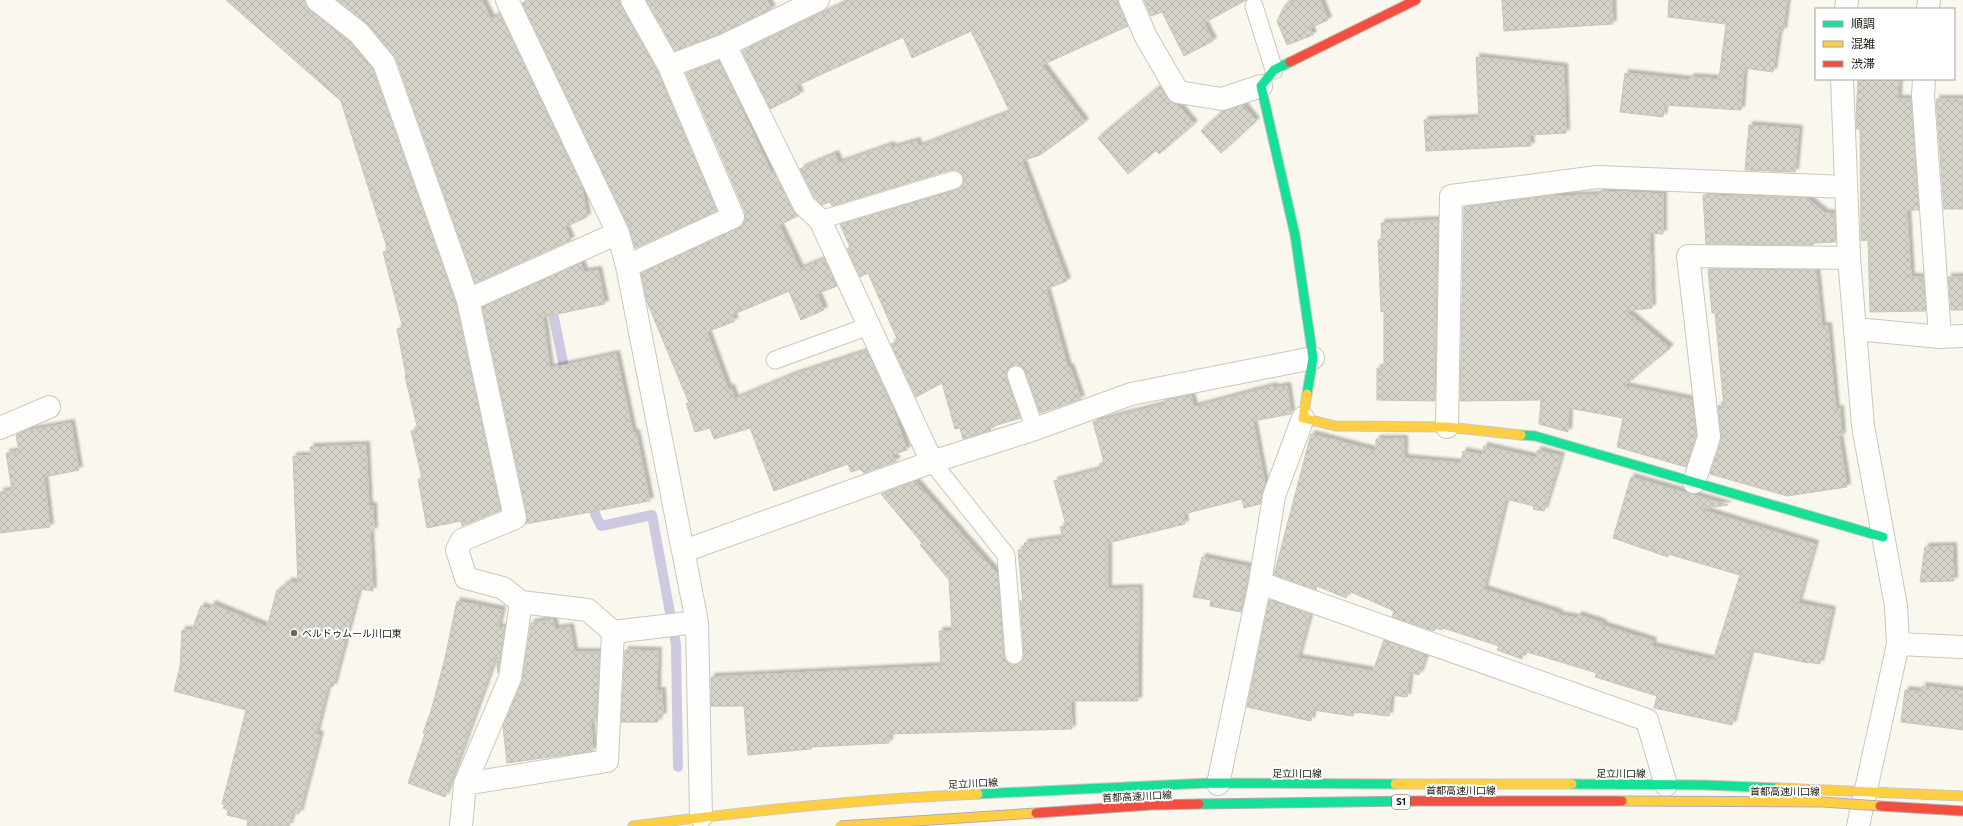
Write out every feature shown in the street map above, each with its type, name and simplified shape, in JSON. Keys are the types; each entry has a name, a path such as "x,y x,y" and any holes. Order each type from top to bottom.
{"main road":[{"path":"1416,0 1268,78 1295,235 1313,358 1303,418 1335,426 1446,427 1535,436 1883,537"},
{"name":"足立川口線","path":"633,826 701,817 903,797 1218,784 1666,785 1963,796"},
{"name":"首都高速川口線","path":"840,826 1151,805 1448,801 1823,802 1963,811"}],"street":[{"path":"317,0 359,33 384,63 468,300 515,518 462,540 458,550 466,578 503,588 521,602 588,610 613,632 697,622"},
{"path":"507,0 618,233 628,266 697,622 701,817"},
{"path":"628,266 733,217 669,66 632,0"},
{"path":"669,66 724,45 818,0"},
{"path":"1130,0 1146,37 1178,92 1222,99 1268,78"},
{"path":"724,45 804,205 820,220 932,462"},
{"path":"1842,80 1849,258 1863,426 1896,606 1898,644 1858,826"},
{"path":"1924,80 1923,95 1940,337"},
{"path":"1446,427 1451,196 1597,177 1846,187"},
{"path":"468,300 618,233"},
{"path":"1694,482 1709,437 1688,256 1849,258"},
{"path":"1856,329 1940,337 1963,336"},
{"path":"684,551 932,462 1035,429 1131,394 1313,358"},
{"path":"0,428 49,407"},
{"path":"1218,784 1260,583 1274,496 1303,418"},
{"path":"1260,583 1647,720 1666,785"},
{"path":"461,826 465,784 510,678 521,602"},
{"path":"465,784 607,761 613,632"},
{"path":"1898,644 1963,647"}],"lane":[{"path":"1254,6 1268,78"},
{"path":"820,220 954,180"},
{"path":"774,360 869,326"},
{"path":"1016,375 1035,429"},
{"path":"932,462 1006,555 1014,655"}],"building":[{"path":"226,0 305,0 309,10 350,42 373,69 456,303 501,510 462,526 461,521 427,528 418,479 422,478 411,431 418,430 405,376 397,329 403,328 383,252 387,251 386,244 341,101"},
{"path":"337,0 482,0 491,19 500,14 582,187 587,217 565,227 571,240 475,283 396,59 368,25"},
{"path":"529,0 620,0 621,6 658,72 717,211 635,248 629,228 522,3"},
{"path":"646,0 767,0 772,9 720,34 675,51"},
{"path":"851,0 1118,0 1128,26 1042,65 1085,122 1040,155 1022,161 1067,281 1046,289 1068,368 1070,367 1081,399 1040,413 1025,371 1018,365 1013,365 1008,369 1006,378 1021,418 990,427 991,430 963,439 960,428 955,429 942,383 916,397 891,344 898,341 868,273 860,277 847,249 850,247 840,224 957,190 964,183 963,177 957,170 951,170 832,206 830,202 822,205 814,197 800,169 835,154 839,163 891,145 892,148 917,141 918,147 1010,112 971,31 912,58 903,37 796,86 800,94 770,109 742,51"},
{"path":"1144,0 1246,0 1204,23 1213,41 1184,56 1162,12 1151,16"},
{"path":"1296,0 1320,0 1328,20 1310,28 1313,35 1287,45 1277,21 1285,5"},
{"path":"1502,0 1612,0 1613,24 1504,31"},
{"path":"1669,0 1787,0 1783,31 1779,31 1773,72 1744,68 1741,110 1665,105 1663,117 1620,112 1625,73 1690,80 1690,77 1719,79 1726,24 1668,17"},
{"path":"1476,57 1564,67 1566,133 1530,135 1531,146 1426,151 1424,120 1479,118"},
{"path":"719,61 771,172 774,171 793,211 798,216 779,225 800,269 824,259 837,286 817,294 824,310 801,320 789,291 732,315 735,321 707,332 728,389 731,388 735,399 793,375 867,351 893,408 907,450 892,455 897,461 864,473 860,469 851,472 848,464 774,491 750,428 714,439 710,428 695,432 686,403 689,403 647,302 641,273 743,225 745,212 686,73"},
{"path":"1858,80 1899,80 1898,99 1911,99 1919,210 1907,210 1911,277 1923,277 1926,311 1870,312 1868,240 1861,241 1860,129 1856,129"},
{"path":"1160,86 1167,99 1178,105 1194,124 1159,154 1156,150 1128,174 1098,138"},
{"path":"1936,99 1963,99 1963,209 1944,209"},
{"path":"1243,105 1256,121 1221,153 1201,131 1223,111"},
{"path":"1749,125 1799,129 1795,172 1745,170"},
{"path":"1599,191 1663,194 1663,234 1650,233 1652,308 1626,311 1670,348 1624,386 1692,400 1696,436 1686,467 1617,447 1623,418 1569,408 1568,432 1539,424 1541,400 1460,401 1464,207 1550,196 1599,195"},
{"path":"1703,195 1807,198 1825,213 1835,214 1836,242 1813,243 1813,245 1706,244"},
{"path":"1438,220 1435,401 1377,400 1377,368 1384,368 1384,311 1381,312 1378,240 1382,239 1381,223"},
{"path":"581,263 584,272 598,270 605,304 543,317 550,368 616,354 633,433 636,433 650,501 525,524 527,515 482,307"},
{"path":"1708,269 1816,270 1822,326 1828,326 1836,410 1840,409 1842,436 1839,436 1847,487 1787,496 1710,474 1721,441 1718,405 1724,407 1715,313 1712,313"},
{"path":"1948,277 1963,277 1963,310 1951,310"},
{"path":"1273,386 1273,388 1287,386 1291,414 1253,421 1265,484 1260,504 1244,508 1242,499 1184,514 1185,524 1108,543 1108,589 1139,588 1138,701 1071,701 1072,729 889,734 889,743 811,747 811,749 748,755 744,706 711,706 711,677 941,666 939,631 952,631 949,580 920,545 922,543 881,494 915,481 998,575 1004,656 1009,664 1019,663 1023,660 1024,654 1020,600 1023,604 1018,550 1025,549 1024,543 1063,538 1060,527 1066,525 1054,481 1101,469 1099,464 1104,462 1093,422 1165,404 1164,400 1191,395 1194,407"},
{"path":"71,423 79,470 44,477 50,527 0,533 0,492 12,490 6,453 19,451 16,435 24,431"},
{"path":"1311,434 1376,451 1376,439 1404,439 1404,458 1461,463 1463,451 1482,455 1484,446 1537,458 1537,450 1561,456 1544,511 1533,509 1534,506 1506,499 1484,589 1559,613 1559,615 1577,618 1578,615 1603,623 1602,625 1653,641 1652,646 1713,660 1740,575 1668,554 1668,557 1613,538 1631,477 1728,505 1699,509 1815,544 1798,603 1832,610 1820,664 1808,663 1751,651 1732,725 1654,708 1657,696 1595,677 1597,673 1524,651 1522,659 1497,650 1499,646 1443,628 1442,630 1436,628 1434,631 1392,617 1394,611 1349,591 1346,598 1317,586 1316,590 1274,575"},
{"name":"ベルドゥムール川口東","path":"366,445 369,506 373,506 374,531 370,531 373,591 359,589 333,687 328,686 316,734 320,735 299,814 293,812 289,826 247,826 248,820 227,815 228,810 223,808 225,804 222,804 246,710 174,691 180,667 182,630 192,630 201,606 210,609 212,604 267,627 277,590 281,591 283,585 287,585 288,581 298,584 293,456 311,456 310,447"},
{"path":"1953,546 1954,581 1920,582 1925,547"},
{"path":"1202,557 1250,567 1241,612 1210,606 1211,600 1193,597"},
{"path":"1269,600 1310,614 1298,658 1373,671 1384,640 1426,655 1419,675 1410,672 1407,697 1391,695 1389,716 1354,712 1353,716 1313,710 1311,721 1247,707"},
{"path":"457,601 502,610 498,628 505,627 498,673 496,656 445,797 408,783 425,734 423,733 431,711 445,658"},
{"path":"553,619 555,629 570,627 574,652 600,652 596,722 591,722 593,751 507,763 503,726 522,680 531,623"},
{"path":"625,650 658,651 657,691 662,691 663,716 657,717 658,722 621,722"},
{"path":"1922,686 1963,691 1963,730 1901,722 1905,690 1922,692"}],"waterway":[{"path":"551,303 566,377"},
{"path":"592,499 595,514 601,526 652,515 676,645 678,767"}],"traffic: fast":[{"path":"1290,62 1274,70 1261,86 1295,235 1313,358 1307,394"},
{"path":"1521,435 1535,436 1883,537"},
{"path":"978,794 1208,783 1395,784"},
{"path":"1572,784 1704,785 1778,788"},
{"path":"1199,804 1413,801"}],"traffic: slow":[{"path":"1307,394 1303,418 1335,426 1447,427 1521,435"},
{"path":"1395,784 1572,784"},
{"path":"1778,788 1963,796"},
{"path":"633,826 805,806 978,794"},
{"path":"1622,801 1823,802 1880,806"},
{"path":"840,826 1036,813"}],"traffic: jam":[{"path":"1290,62 1416,0"},
{"path":"1413,801 1622,801"},
{"path":"1036,813 1151,805 1199,804"},
{"path":"1880,806 1963,811"}],"place":[{"name":"ベルドゥムール川口東","path":"294,633"}]}
